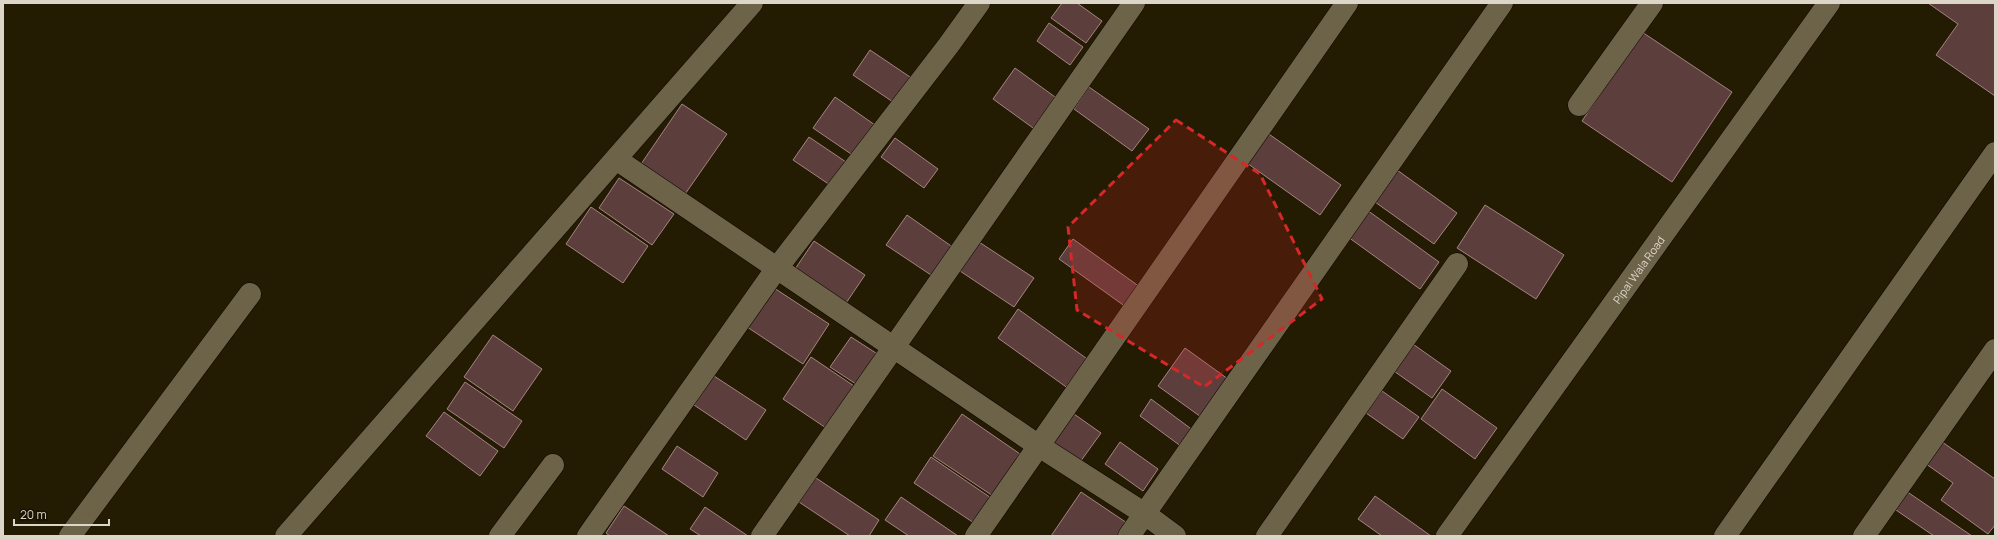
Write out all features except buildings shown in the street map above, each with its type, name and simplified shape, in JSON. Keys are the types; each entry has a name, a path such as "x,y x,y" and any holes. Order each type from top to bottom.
{"street":[{"path":"286,536 752,3"},
{"path":"588,536 777,268 948,46 979,3"},
{"path":"762,536 1134,3"},
{"path":"976,536 1347,3"},
{"path":"1129,536 1502,3"},
{"path":"1579,105 1652,3"},
{"name":"Pipal Wala Road","path":"1447,536 1829,3"},
{"path":"1725,536 1995,153"},
{"path":"616,159 1039,446 1144,514 1175,536"},
{"path":"1267,536 1457,264"},
{"path":"70,536 250,294"},
{"path":"1864,536 1995,350"},
{"path":"500,536 552,465"}],"highlighted area":[{"path":"1176,120 1260,174 1322,299 1204,387 1077,310 1068,227"}]}
